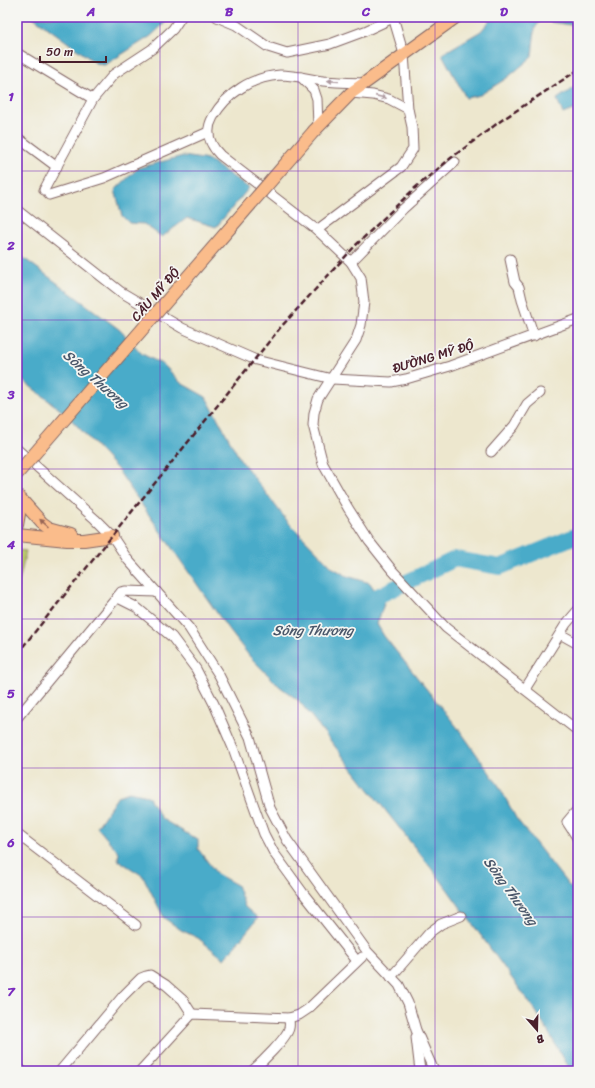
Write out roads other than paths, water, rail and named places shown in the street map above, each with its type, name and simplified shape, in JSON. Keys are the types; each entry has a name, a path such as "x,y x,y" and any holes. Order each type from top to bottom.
{"main road":[{"name":"CẦU MỸ ĐỘ","path":"17,474 316,129 351,93 456,17"},
{"path":"17,495 42,523 49,528 82,538 93,539"},
{"path":"17,505 19,514 17,524"},
{"path":"17,535 67,540 93,539 112,536"}],"street":[{"path":"181,17 173,29 152,49 114,74 93,99 57,167 46,193 104,178 208,132"},
{"path":"217,17 236,25 268,47 287,53 330,44 365,31 393,17 404,54 408,109 412,127 413,149 402,167 317,230"},
{"path":"17,53 93,99"},
{"path":"366,83 324,81 280,75 261,78 242,87 226,98 216,111 211,121 208,132 209,140 220,155 317,230 351,262 357,271 362,284 364,302 356,340 318,399 314,413 313,425 323,464 348,508 369,541 392,570 446,628 578,731"},
{"path":"301,77 316,94 316,129"},
{"path":"351,93 373,95 390,99 408,109"},
{"path":"18,138 57,167"},
{"path":"351,262 403,210 455,162"},
{"name":"ĐƯỜNG MỸ ĐỘ","path":"17,210 96,274 121,292 160,316 201,336 267,363 332,379 391,382 450,366 578,319"},
{"path":"510,259 515,282 519,287 534,336"},
{"path":"491,452 514,426 527,404 540,393"},
{"path":"17,449 112,536 128,560 189,628 219,675 250,737 270,808 287,840 367,951 399,985 408,1003 416,1030 434,1071"},
{"path":"17,718 121,592 158,592"},
{"path":"118,596 120,599 136,607 172,638 196,669 214,704 233,748 264,834 274,853 302,893 357,961"},
{"path":"526,689 566,624 578,610"},
{"path":"560,634 578,644"},
{"path":"578,809 567,822 578,839"},
{"path":"17,834 136,925"},
{"path":"391,977 430,932 441,924 461,916"},
{"path":"140,1071 192,1014 289,1018 299,1015 308,1009 367,951"},
{"path":"60,1071 123,996 141,978 150,976 166,985 183,1000 192,1014"},
{"path":"252,1071 263,1062 286,1034 289,1027 289,1018"},
{"path":"416,1030 420,1071"},
{"path":"17,1066 22,1071"}],"water":[{"path":"33,17 171,17 151,36 104,65 97,64"},
{"path":"493,17 543,17 535,28 532,57 507,78 480,95 466,98 442,54 481,31"},
{"path":"550,17 578,17 578,26 550,22"},
{"path":"578,85 578,108 563,114 557,99"},
{"path":"183,156 209,160 249,188 216,227 187,218 162,237 144,224 129,223 122,216 115,190 138,168"},
{"name":"Sông Thương","path":"17,253 120,330 142,354 164,365 181,383 206,397 240,459 288,522 333,568 347,576 370,583 384,604 377,624 384,636 461,732 499,786 516,818 569,886 578,892 578,1071 571,1071 537,1013 442,882 299,701 279,686 250,657 226,626 117,469 67,415 17,376"},
{"path":"129,792 148,796 162,819 198,840 198,849 217,874 237,885 245,907 258,918 224,959 198,938 181,930 164,918 143,876 118,860 119,853 97,827 118,796"}],"waterway":[{"path":"359,605 455,559 500,567 578,535"}],"railway":[{"path":"17,654 280,328 356,245 415,188 451,158 502,120 578,70"}]}
